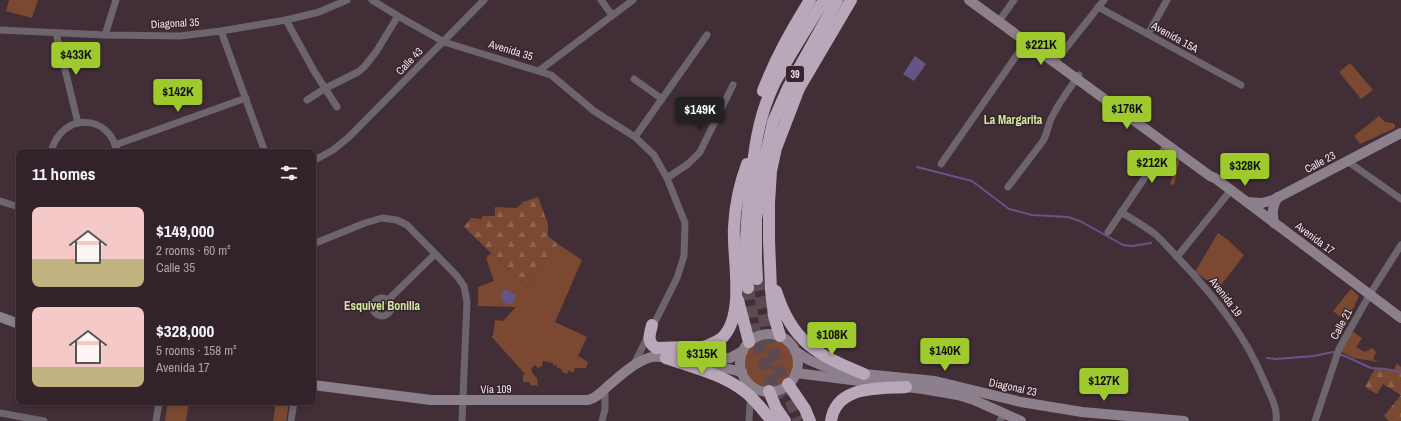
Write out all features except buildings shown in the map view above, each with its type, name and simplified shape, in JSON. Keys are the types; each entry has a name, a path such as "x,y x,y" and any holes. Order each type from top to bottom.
{"highway":[{"path":"666,358 710,345 717,341 727,332 734,316 736,293 734,227 744,174 756,138 759,107 771,71 789,34 810,0"},
{"name":"39","path":"748,288 746,223 756,138 765,107 774,85 824,0"},
{"name":"39","path":"757,279 756,219 766,154 773,122 788,88 836,0"},
{"path":"766,154 801,83 851,0"},
{"path":"780,336 774,316 771,290 769,203 771,171 776,148 801,83"},
{"path":"771,267 780,304 797,333 808,345 820,354 834,362 864,374"},
{"path":"736,293 746,346"},
{"path":"652,325 650,342 656,348 700,347"},
{"path":"666,358 722,378 733,384 744,391 772,421"},
{"path":"788,384 805,409 811,421"},
{"path":"831,421 836,406 842,399 851,393 906,387"},
{"path":"769,391 776,408 779,421"},
{"path":"776,408 785,421"}],"main road":[{"name":"Avenida 17","path":"969,0 1000,19"},
{"name":"Avenida 17","path":"977,0 1055,61 1146,124 1212,173 1215,178"},
{"name":"Avenida 17","path":"1078,77 1167,145 1215,178 1401,318"},
{"name":"Calle 23","path":"1247,202 1262,203 1278,197 1401,133"},
{"path":"1274,223 1272,211 1278,197"},
{"path":"0,317 16,323"},
{"path":"764,334 775,334 780,336 789,342 795,352 798,362 796,373 788,384 779,390 769,391 755,387 747,381 742,372 740,361 746,346 758,336 764,334"},
{"name":"Vía 109","path":"316,385 424,400 588,400 599,396 605,389 632,367 651,357 730,358 746,346"},
{"name":"Diagonal 23","path":"795,352 823,366 864,374 935,381 1021,402 1082,412 1184,421"},
{"name":"Vía 109","path":"666,358 742,372"},
{"path":"796,373 958,395 974,400 1002,417 1021,421"}],"street":[{"path":"104,35 116,0"},
{"name":"Diagonal 35","path":"0,30 104,35 180,36 222,31 286,20 319,12 347,0"},
{"name":"Avenida 35","path":"372,0 444,42 540,70 551,75 590,108 635,137 654,155 667,178 685,223 685,242 682,267 632,367"},
{"name":"Calle 43","path":"316,159 328,153 350,137 484,0"},
{"path":"601,0 612,15"},
{"path":"540,70 633,0"},
{"path":"1000,19 1014,0"},
{"path":"1055,61 1104,0"},
{"path":"1148,34 1167,0"},
{"name":"Avenida 15A","path":"1098,7 1241,85"},
{"path":"307,100 324,89 358,72 370,61 398,16"},
{"path":"286,20 298,45 324,89 337,107"},
{"path":"222,31 264,149"},
{"path":"56,33 78,123"},
{"path":"635,137 707,35"},
{"path":"941,164 1027,40"},
{"path":"1008,187 1047,135 1051,118 1055,110 1078,77"},
{"path":"634,78 662,99"},
{"path":"667,178 688,164 700,152 733,85"},
{"path":"52,149 54,141 60,132 69,126 78,123 97,125 105,130 111,137 116,149 246,98"},
{"path":"1108,232 1167,145"},
{"path":"1347,161 1401,199"},
{"path":"1177,257 1231,190"},
{"path":"0,201 16,206"},
{"name":"Avenida 19","path":"1121,212 1153,233 1203,284 1223,309 1245,342 1259,368 1273,402 1277,417 1276,421"},
{"path":"316,243 365,223 382,218 389,218 407,225 457,276 464,286 467,302 462,421"},
{"name":"Calle 21","path":"1315,421 1339,348 1370,294 1401,245"},
{"path":"388,301 435,254"},
{"path":"602,421 605,409 605,389"},
{"path":"749,421 750,404"},
{"path":"156,421 159,405"},
{"path":"291,421 294,405"},
{"path":"0,413 44,421"}],"green space":[{"path":"9,0 38,0 32,18 6,11"},
{"path":"1350,63 1373,90 1361,99 1339,72"},
{"path":"1379,116 1385,122 1393,123 1395,128 1360,144 1354,136"},
{"path":"1178,157 1180,158 1174,185 1170,184"},
{"path":"538,197 548,224 548,236 558,244 527,287 464,227 471,218 482,219 482,216 495,216 495,207 517,208 523,202"},
{"path":"1218,233 1244,255 1219,288 1195,272"},
{"path":"558,244 582,260 555,322 587,337 578,356 588,362 586,368 575,368 573,373 569,370 567,374 562,372 562,369 553,365 553,363 543,361 542,366 538,368 535,365 531,369 532,373 537,378 538,386 530,385 530,382 523,382 523,375 525,374 491,336 493,336 495,320 503,321 516,307 478,306 478,287 494,281 486,258 491,253 527,287"},
{"path":"1351,289 1359,296 1347,322 1333,311"},
{"path":"1352,331 1362,338 1356,347 1365,352 1372,348 1376,352 1373,359 1378,362 1354,358 1341,352"},
{"path":"769,337 778,339 789,348 794,362 792,371 783,382 769,387 760,385 749,376 744,362 746,353 755,342"},
{"path":"1397,363 1401,367 1401,395 1383,384 1377,394 1365,387 1375,368 1394,370"},
{"path":"1401,395 1401,421 1389,421 1384,416"},
{"path":"168,405 189,405 186,421 165,421"},
{"path":"276,405 289,405 286,421 273,421"}],"shaded area":[{"path":"915,56 926,64 914,81 903,74"},
{"path":"504,290 516,295 516,298 512,304 503,302 501,295"}],"waterway":[{"path":"917,167 972,181 1009,209 1032,215 1068,217 1080,221 1123,245 1132,246 1151,243"},
{"path":"1267,358 1276,359 1314,356 1333,352 1371,368 1401,372"}],"tunnel":[{"path":"757,279 768,338 799,421"},
{"path":"748,288 756,339 778,400"}],"district":[{"name":"La Margarita","path":"1013,120"},
{"name":"Esquivel Bonilla","path":"382,306"}]}
